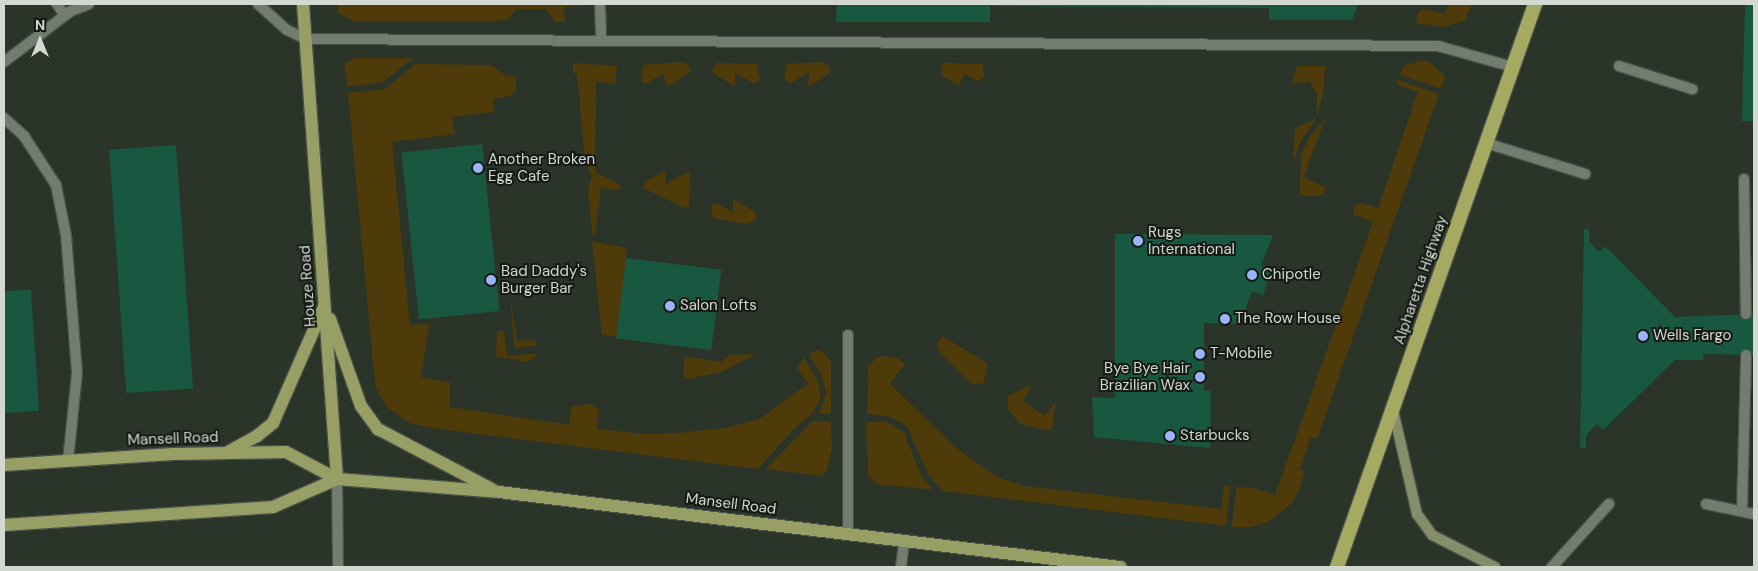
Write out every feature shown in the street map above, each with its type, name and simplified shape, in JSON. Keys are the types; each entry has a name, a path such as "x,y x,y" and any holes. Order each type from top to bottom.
{"highway":[{"name":"Alpharetta Highway","path":"1337,567 1534,4"}],"main road":[{"name":"Houze Road","path":"303,4 337,479"},
{"path":"225,453 257,436 273,423 325,305"},
{"path":"325,305 361,406 378,429 498,492"},
{"path":"1393,410 1417,514 1432,535 1495,567"},
{"name":"Mansell Road","path":"4,465 225,453 286,452 337,479 498,492 1120,567"},
{"name":"Mansell Road","path":"4,525 273,507 337,479"}],"street":[{"path":"57,4 65,16"},
{"path":"4,62 65,16 89,4"},
{"path":"258,4 288,30 306,39 1438,46 1513,67"},
{"path":"600,5 601,41"},
{"path":"1619,66 1692,89"},
{"path":"4,118 24,136 56,185 66,235 77,373 68,461"},
{"path":"1486,143 1585,174"},
{"path":"1744,179 1746,314"},
{"path":"848,335 848,535"},
{"path":"1742,510 1746,355"},
{"name":"Houze Road","path":"337,479 338,567"},
{"path":"1552,567 1609,504"},
{"path":"1706,504 1754,514"},
{"path":"902,567 904,541"}],"shaded area":[{"path":"338,4 584,4 585,6 564,7 565,22 555,22 546,9 516,9 508,20 482,22 354,21 338,13"},
{"path":"1449,4 1472,4 1465,21 1443,27 1416,23 1418,12 1425,9 1445,14"},
{"path":"355,58 413,58 383,82 347,87 344,64"},
{"path":"1422,60 1431,63 1445,76 1441,89 1400,75 1404,66"},
{"path":"680,62 687,64 691,71 673,83 666,86 664,74 645,84 641,81 643,65"},
{"path":"822,62 830,66 830,73 808,87 809,72 791,83 784,80 786,64"},
{"path":"573,63 617,66 615,84 596,81 595,172 619,184 620,190 601,188 595,234 592,234 588,189 592,176 585,161 577,73 573,73"},
{"path":"716,63 757,64 760,80 754,83 735,74 735,86 714,74 712,70"},
{"path":"942,63 983,64 984,78 977,81 965,74 959,85 941,75"},
{"path":"415,64 491,65 505,75 515,76 516,90 510,96 493,99 494,112 452,117 455,134 392,142 410,325 429,324 421,377 450,382 450,407 569,425 572,406 591,404 599,410 597,429 644,434 678,433 724,428 759,419 808,384 797,368 804,357 818,381 821,398 812,414 795,428 758,469 431,428 409,423 387,407 376,388 374,373 348,93 385,89"},
{"path":"1297,66 1325,66 1324,89 1317,118 1317,93 1309,81 1294,84 1292,81"},
{"path":"1398,80 1439,94 1317,439 1311,437 1300,470 1305,471 1300,487 1292,503 1268,522 1251,527 1232,527 1236,487 1254,488 1275,495 1373,222 1354,215 1353,206 1361,203 1378,208 1418,92 1398,85"},
{"path":"1317,118 1301,140 1293,163 1295,128"},
{"path":"1325,119 1304,177 1326,188 1324,194 1305,196 1300,194 1301,154 1310,136"},
{"path":"665,170 666,184 690,171 689,206 685,208 643,188 645,182"},
{"path":"733,199 754,211 757,220 747,224 713,218 711,206 716,203 733,212"},
{"path":"592,241 627,248 617,337 602,334"},
{"path":"510,296 517,341 533,340 538,345 514,348"},
{"path":"497,331 504,331 507,356 539,353 528,362 496,356"},
{"path":"942,336 987,363 984,383 972,385 940,353 937,343"},
{"path":"817,350 824,352 831,362 831,414 819,414 826,393 821,375 809,354"},
{"path":"756,354 722,372 687,379 683,375 685,356 721,362 730,355"},
{"path":"883,356 897,358 905,364 890,384 957,449 999,478 1025,486 1221,509 1224,486 1230,486 1226,526 943,491 928,475 907,426 890,417 867,414 868,367 876,358"},
{"path":"1032,385 1023,401 1045,416 1055,402 1052,431 1020,424 1008,409 1007,396"},
{"path":"812,421 831,421 832,449 826,472 821,476 766,469"},
{"path":"866,422 887,422 904,432 921,475 933,490 876,484 868,475"}],"building":[{"path":"837,4 1358,4 1352,20 1269,20 1269,8 990,6 990,22 836,22"},
{"path":"1745,4 1754,4 1754,121 1742,121"},
{"path":"482,144 500,311 419,320 401,152"},
{"path":"176,145 193,388 126,393 109,150"},
{"name":"Wells Fargo","path":"1584,229 1589,229 1589,241 1599,252 1605,246 1675,317 1754,314 1754,355 1703,354 1704,360 1675,360 1603,430 1597,424 1586,435 1586,448 1580,448"},
{"path":"1115,234 1273,235 1261,266 1272,269 1263,295 1252,291 1240,324 1204,323 1204,391 1211,391 1210,448 1094,437 1092,397 1115,398"},
{"path":"626,258 721,270 711,350 616,338"},
{"path":"31,290 39,411 4,413 4,291"}],"place":[{"name":"Another Broken Egg Cafe","path":"478,168"},
{"name":"Rugs International","path":"1138,241"},
{"name":"Chipotle","path":"1252,275"},
{"name":"Bad Daddy's Burger Bar","path":"491,280"},
{"name":"Salon Lofts","path":"670,306"},
{"name":"The Row House","path":"1225,319"},
{"name":"Wells Fargo","path":"1643,336"},
{"name":"T-Mobile","path":"1200,354"},
{"name":"Bye Bye Hair Brazilian Wax","path":"1200,377"},
{"name":"Starbucks","path":"1170,436"}]}
